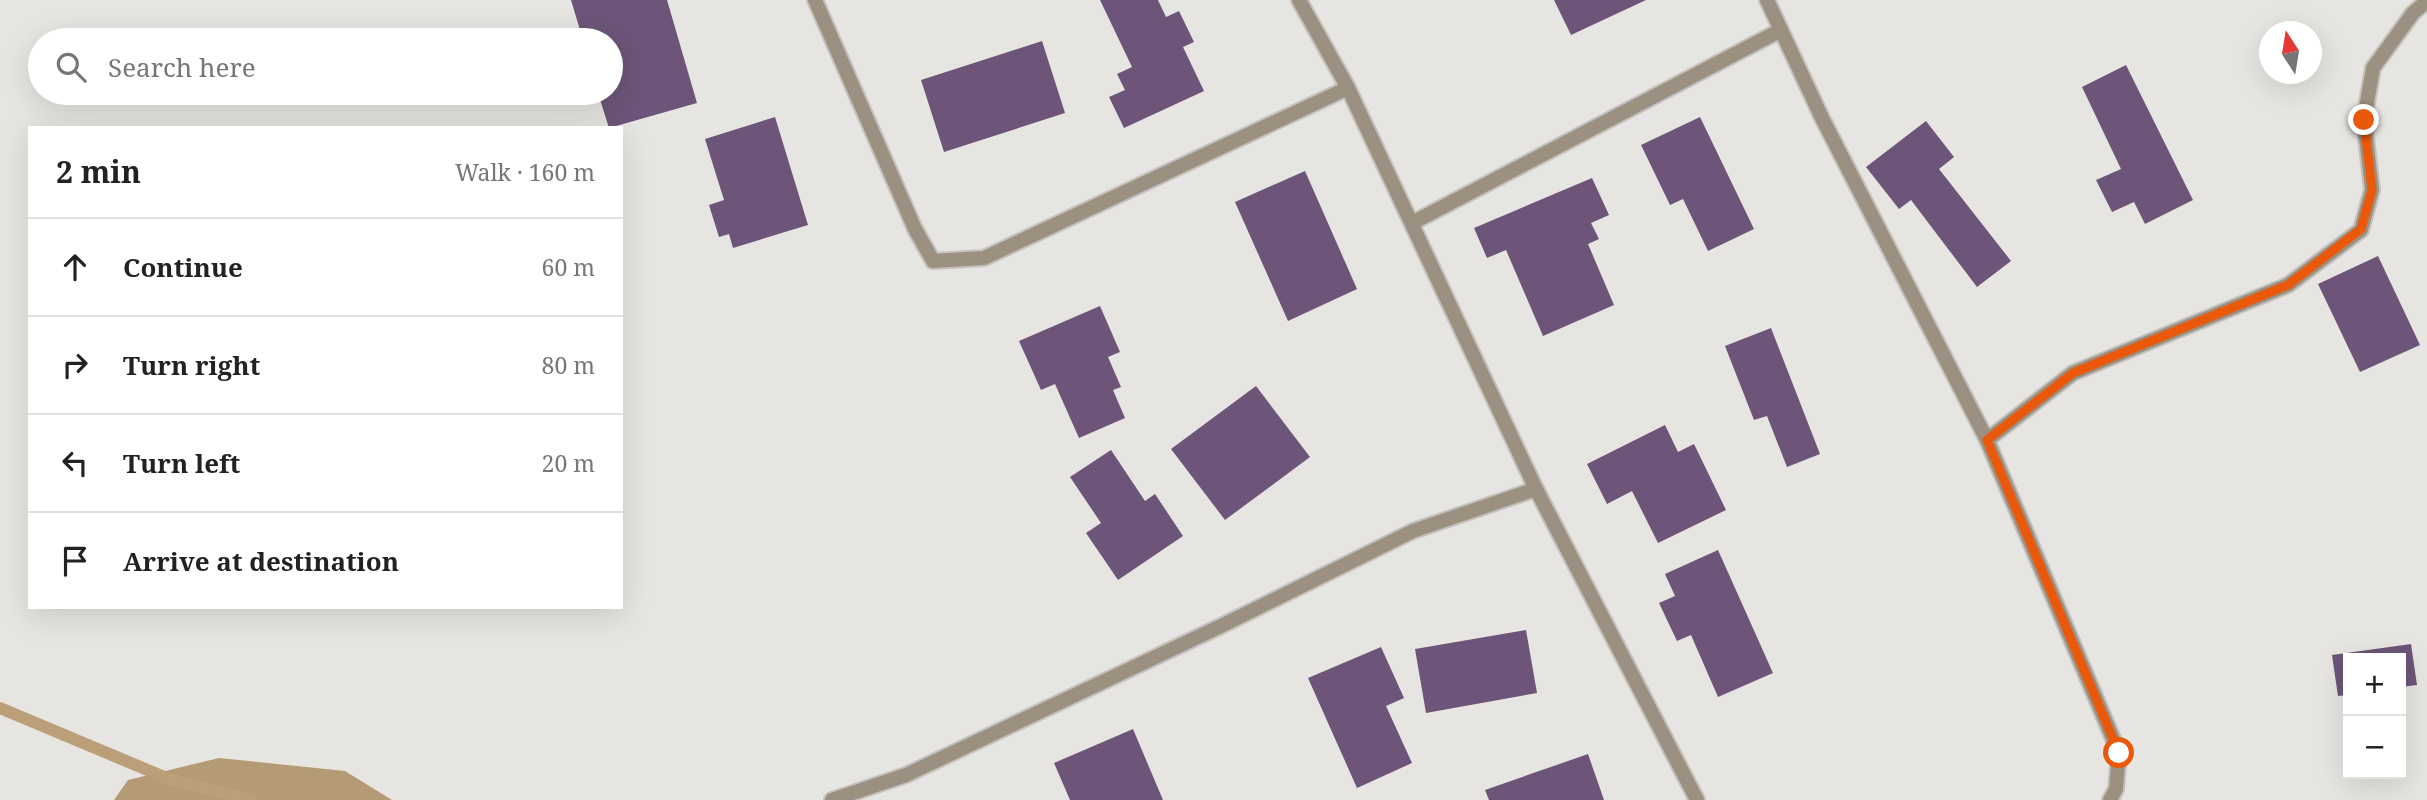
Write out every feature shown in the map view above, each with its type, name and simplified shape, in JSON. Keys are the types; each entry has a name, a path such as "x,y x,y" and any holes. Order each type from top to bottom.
{"street":[{"path":"815,0 915,229 933,261 984,258 1348,88"},
{"path":"1299,0 1348,88 1536,489 1697,800"},
{"path":"1767,0 1822,118 1987,440 2119,753 2116,789 2110,800"},
{"path":"1987,440 2073,373 2288,285 2361,229 2372,190 2364,120 2373,68 2413,13 2427,1"},
{"path":"1412,223 1781,30"},
{"path":"832,800 906,775 1221,626 1413,531 1536,489"}],"shaded area":[{"path":"219,758 345,771 392,800 114,800 128,780"}],"building":[{"path":"571,0 667,0 697,103 608,126 602,105 623,105 623,28 579,28"},
{"path":"1100,0 1158,0 1166,17 1179,11 1194,42 1183,47 1204,91 1124,128 1109,97 1125,90 1117,74 1132,67"},
{"path":"1554,0 1646,0 1571,35"},
{"path":"1042,41 1065,113 944,152 921,80"},
{"path":"2126,65 2193,200 2145,224 2134,202 2112,212 2096,180 2121,169 2082,87"},
{"path":"775,117 808,225 733,248 729,234 719,237 709,205 724,200 705,139"},
{"path":"1700,117 1754,229 1708,251 1683,199 1670,205 1641,145"},
{"path":"1926,121 1954,157 1939,169 2011,261 1977,287 1911,200 1899,209 1866,167"},
{"path":"1305,171 1357,289 1288,321 1235,202"},
{"path":"1592,178 1609,215 1591,223 1599,239 1588,244 1614,305 1543,336 1506,250 1487,258 1474,228"},
{"path":"2378,256 2420,345 2360,372 2318,284"},
{"path":"1100,306 1120,352 1108,357 1121,387 1113,390 1125,418 1079,438 1055,384 1041,390 1019,341"},
{"path":"1771,328 1820,454 1787,467 1767,416 1754,420 1725,346"},
{"path":"1256,386 1310,457 1225,520 1171,449"},
{"path":"1665,425 1678,452 1694,444 1726,510 1658,543 1632,491 1607,504 1587,464"},
{"path":"1111,450 1145,501 1155,494 1183,536 1118,580 1086,533 1101,523 1070,477"},
{"path":"1718,550 1773,673 1718,697 1691,635 1677,641 1659,603 1675,596 1665,574"},
{"path":"1526,630 1537,693 1426,713 1415,649"},
{"path":"2411,644 2417,685 2406,686 2406,653 2346,653"},
{"path":"1381,647 1404,698 1386,706 1412,763 1357,788 1308,678"},
{"path":"2343,653 2343,696 2338,696 2332,655"},
{"path":"1133,729 1163,800 1070,800 1054,763"},
{"path":"1588,754 1604,800 1489,800 1485,790"}],"waterway":[{"path":"0,708 169,779 251,800"}],"route":[{"path":"2119,753 1987,440 2073,373 2288,285 2361,229 2372,190 2364,120"}]}
